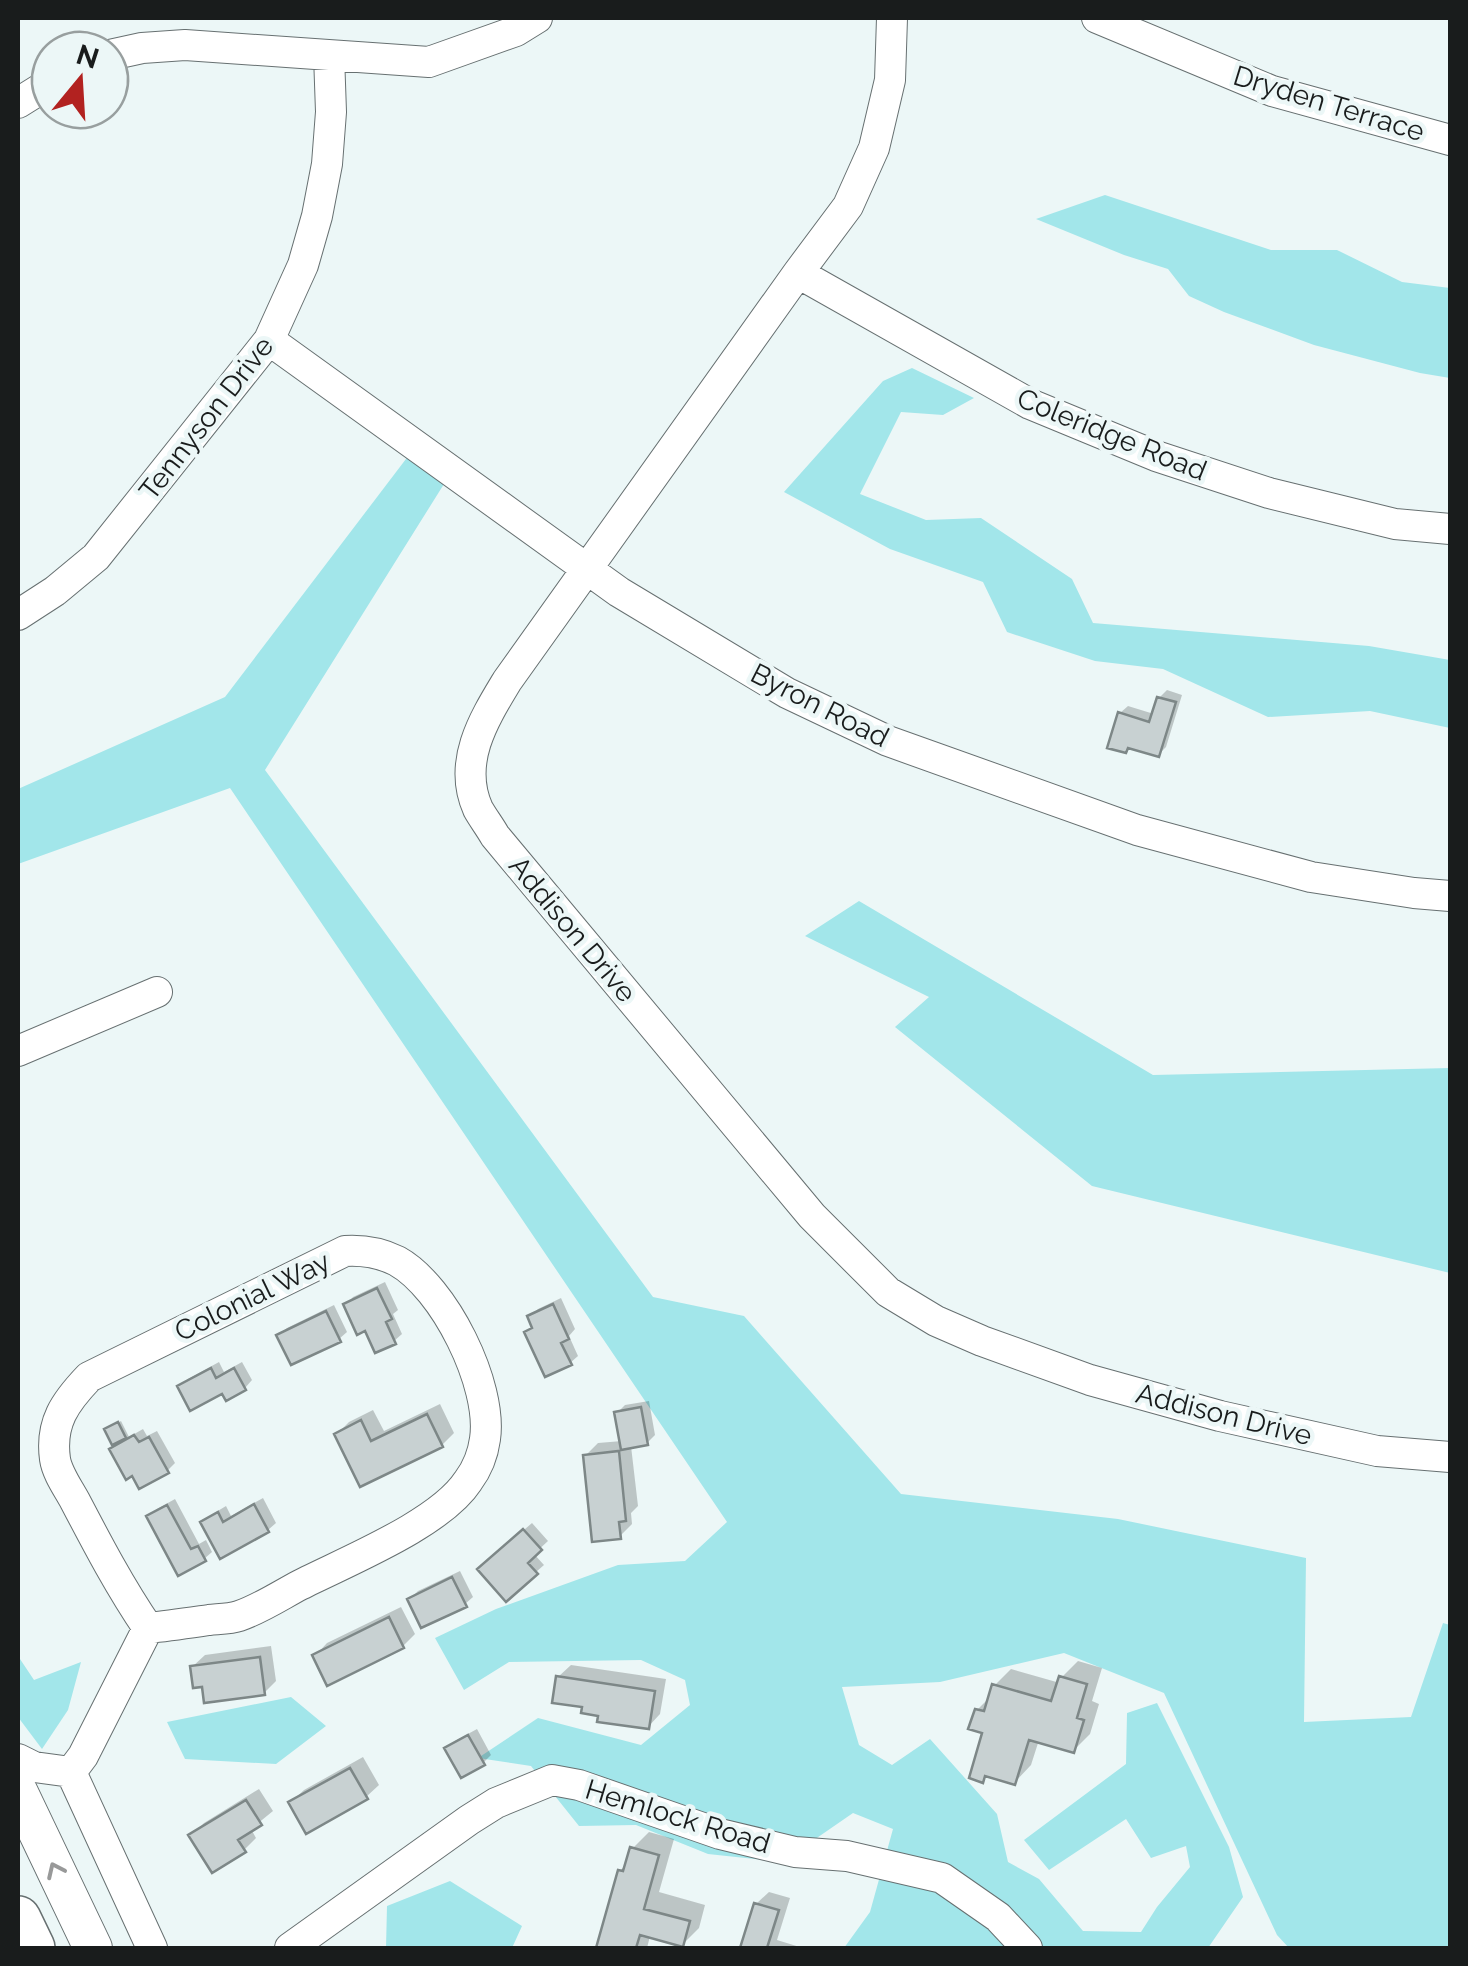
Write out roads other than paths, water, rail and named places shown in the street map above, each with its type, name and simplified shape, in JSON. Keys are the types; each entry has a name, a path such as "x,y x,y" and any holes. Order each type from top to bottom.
{"highway":[{"path":"18,1919 32,1948"}],"main road":[{"path":"18,1791 92,1948"}],"street":[{"path":"130,51 185,45 430,62 516,31 537,18"},
{"name":"Addison Drive","path":"892,18 890,80 874,148 848,206 587,568 482,723 472,756 477,807 495,836 812,1216 888,1292 936,1321 1090,1380 1220,1416 1377,1450 1450,1456"},
{"name":"Dryden Terrace","path":"1097,18 1272,90 1450,140"},
{"name":"Tennyson Drive","path":"18,615 96,558 269,340 303,265 318,216 331,112 329,55"},
{"name":"Coleridge Road","path":"798,273 1030,404 1156,456 1287,498 1395,524 1450,529"},
{"name":"Byron Road","path":"269,340 620,592 787,693 888,741 1137,830 1311,877 1450,896"},
{"path":"18,1051 158,992"},
{"name":"Colonial Way","path":"345,1251 395,1260 414,1273 456,1326 480,1384 486,1438 468,1482 448,1504 420,1524 239,1616 148,1628 120,1587 55,1463 59,1416 69,1398 89,1377 345,1251"},
{"path":"71,1772 83,1756 148,1628"},
{"path":"18,1759 34,1767 71,1772"},
{"path":"71,1772 152,1948"},
{"name":"Hemlock Road","path":"290,1948 469,1820 552,1780 579,1785 720,1834 795,1852 847,1856 942,1878 998,1917 1027,1948"}]}
